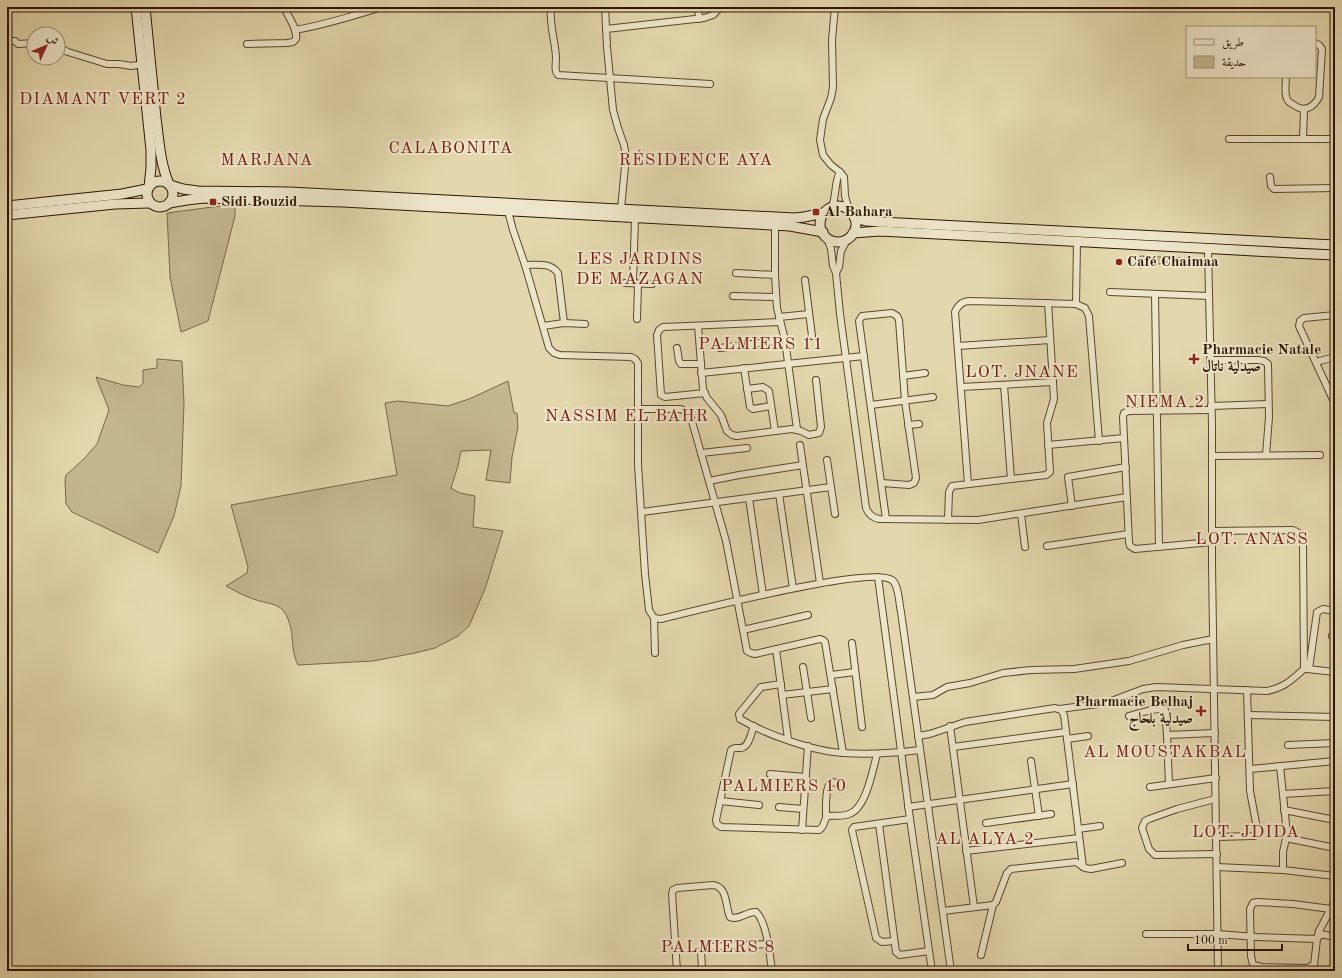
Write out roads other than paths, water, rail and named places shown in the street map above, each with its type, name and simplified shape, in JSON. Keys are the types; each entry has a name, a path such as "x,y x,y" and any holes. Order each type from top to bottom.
{"main road":[{"path":"136,7 161,157 173,194 169,203"},
{"path":"145,7 146,64 151,159 146,196 149,202 154,206 161,208 169,203 195,198 343,202 801,227 825,235 838,242 851,236 880,231 1208,249 1335,254"},
{"path":"7,206 122,194 148,188 153,182 160,181 183,189 198,191 289,192 795,218 804,218 841,206 852,214 866,221 876,222 1335,245"},
{"path":"7,215 149,202"},
{"path":"825,235 820,224 828,210"},
{"path":"851,236 856,227 852,214"}],"street":[{"path":"247,44 293,42 296,37 295,30 284,7"},
{"path":"295,30 336,21 382,7"},
{"path":"550,7 555,48 556,72 560,76 710,84"},
{"path":"605,7 614,114 626,156 621,209"},
{"path":"698,7 699,19"},
{"path":"835,7 832,40 833,87 831,98 823,119 820,140 823,155 844,177 845,196 852,214"},
{"path":"606,29 699,19 709,17 718,8"},
{"path":"7,41 15,41 18,44 26,44"},
{"path":"1304,110 1313,104 1319,97 1322,49 1320,45 1316,44"},
{"path":"66,51 107,64 130,66 146,64"},
{"path":"1286,78 1287,99 1296,107 1304,110"},
{"path":"1303,139 1304,110"},
{"path":"1229,139 1335,139"},
{"path":"828,210 835,196 837,176 840,172"},
{"path":"1270,177 1272,188 1276,189 1335,188"},
{"path":"508,211 548,345 552,351 557,354 631,357 635,359 639,366 638,465 646,588 650,613 654,618 655,652"},
{"path":"635,218 637,319"},
{"path":"775,225 776,297 779,319 785,340 797,429"},
{"path":"825,235 831,249 833,266 836,273 866,508 872,517 886,519 978,520 1127,497"},
{"path":"836,273 839,267 841,251 851,236"},
{"path":"1076,304 1077,241"},
{"path":"1208,249 1218,971"},
{"path":"525,265 545,264 552,267 558,273 564,323"},
{"path":"736,273 775,275"},
{"path":"805,280 812,336"},
{"path":"625,283 652,284"},
{"path":"1110,292 1209,296"},
{"path":"1155,294 1159,547"},
{"path":"733,296 776,297"},
{"path":"968,484 955,312 958,306 964,302 1076,304 1085,308 1089,316 1099,441"},
{"path":"948,520 949,492 950,488 954,485 1048,474 1050,469 1047,423 1048,416 1054,403 1048,303"},
{"path":"882,483 909,485 915,480 916,476 905,401 899,320 894,313 860,318 859,321 886,519"},
{"path":"705,393 663,397 661,395 657,334 662,327 698,326 779,319 809,314"},
{"path":"1335,315 1304,318 1299,323 1300,330 1335,404"},
{"path":"543,326 564,323 585,324"},
{"path":"698,326 702,385 710,402 721,415 727,431 732,435 737,436 797,429 808,435 819,433 822,427 816,380"},
{"path":"720,348 785,340"},
{"path":"958,346 1050,340"},
{"path":"677,348 679,361 681,364 701,364"},
{"path":"701,373 864,356"},
{"path":"1316,362 1335,357"},
{"path":"1210,360 1264,361 1268,364 1269,417 1266,454"},
{"path":"744,368 749,404 751,408 771,406"},
{"path":"903,376 925,373"},
{"path":"961,387 1053,382"},
{"path":"1004,385 1011,479"},
{"path":"747,389 763,387 768,388 775,431"},
{"path":"871,405 933,398"},
{"path":"1212,542 1135,550 1129,544 1123,416 1126,412 1268,404"},
{"path":"638,409 681,409 686,411 691,418 726,540 746,648 749,652 755,654 820,639 826,644 843,753"},
{"path":"908,425 918,424"},
{"path":"1048,445 1124,438"},
{"path":"800,444 820,583"},
{"path":"701,453 747,448"},
{"path":"1212,456 1266,454 1320,455"},
{"path":"827,460 835,514"},
{"path":"709,482 739,475 803,465"},
{"path":"1072,506 1068,477 1126,466"},
{"path":"642,512 831,487"},
{"path":"779,494 792,588"},
{"path":"749,498 763,595"},
{"path":"1021,514 1025,547"},
{"path":"1212,532 1293,530 1299,533 1303,543 1306,669"},
{"path":"1047,546 1128,534"},
{"path":"654,618 662,619 792,588 820,583 878,577 892,580 897,587 951,971"},
{"path":"878,577 908,806 932,971"},
{"path":"918,736 930,734 965,722 1055,708 1059,709 1106,702 1143,689 1156,687 1247,690 1267,690 1279,688 1306,669 1316,614 1320,610 1335,610"},
{"path":"743,630 808,614"},
{"path":"912,697 933,695 947,687 970,683 1004,673 1031,670 1070,669 1129,661 1144,658 1183,645 1213,640"},
{"path":"852,643 862,727"},
{"path":"776,649 788,740"},
{"path":"803,667 811,718"},
{"path":"1306,669 1335,672"},
{"path":"831,675 856,672"},
{"path":"780,684 761,687 739,714 740,719 788,740 808,746 843,753 877,754 920,750"},
{"path":"782,695 833,689"},
{"path":"1216,837 1254,836 1259,832 1250,791 1247,690"},
{"path":"1129,716 1156,708 1164,709 1166,712 1169,784"},
{"path":"1059,709 1063,712 1083,867"},
{"path":"1248,715 1335,717"},
{"path":"754,726 746,746 742,748 733,748 731,750 716,820 717,824 721,827 819,830 822,828 826,817 827,788 829,784 831,782 842,783 843,786"},
{"path":"950,726 974,907"},
{"path":"953,747 1066,732"},
{"path":"1167,735 1215,733"},
{"path":"1067,739 1088,736"},
{"path":"1288,745 1335,743"},
{"path":"802,830 808,746"},
{"path":"826,817 829,815 848,815 857,810 865,794 877,754"},
{"path":"1031,761 1039,816"},
{"path":"1250,769 1335,761"},
{"path":"1280,766 1286,838 1282,858 1283,870"},
{"path":"770,774 806,777"},
{"path":"1150,787 1216,778"},
{"path":"908,806 1073,784"},
{"path":"1335,787 1335,806"},
{"path":"1283,794 1335,791"},
{"path":"1215,799 1177,809 1149,819 1145,821 1142,828 1148,849 1155,855 1217,854"},
{"path":"720,801 759,805"},
{"path":"779,807 803,809"},
{"path":"1284,810 1335,820"},
{"path":"986,823 1051,814"},
{"path":"894,941 882,942 876,938 852,830 854,828 910,819"},
{"path":"879,824 896,952 898,954 929,951"},
{"path":"1078,829 1100,826"},
{"path":"966,851 1079,838"},
{"path":"1286,838 1335,848"},
{"path":"981,955 993,905 996,902 1007,873 1012,869 1076,862 1083,867 1091,869 1122,863"},
{"path":"1217,867 1283,870 1335,876"},
{"path":"677,971 673,890 677,888 713,885 723,890 730,917 735,918 752,912 756,912 758,914 764,927 772,971"},
{"path":"1331,909 1293,904 1255,902 1251,905 1250,909 1251,956 1253,965 1262,967 1311,967 1314,965 1319,931 1331,909 1335,901"},
{"path":"943,911 993,905"},
{"path":"1146,934 1217,934 1317,939"},
{"path":"1317,939 1321,934 1335,937"},
{"path":"702,968 701,951 704,947 767,944"}],"place":[{"name":"Sidi Bouzid","path":"213,202"},
{"name":"Al Bahara","path":"816,212"},
{"name":"Café Chaimaa","path":"1119,262"},
{"name":"Pharmacie Natale صيدلية ناتال","path":"1194,359"},
{"name":"Pharmacie Belhaj صيدلية بلحاج","path":"1201,711"}],"district":[{"name":"DIAMANT VERT 2","path":"103,99"},
{"name":"CALABONITA","path":"451,148"},
{"name":"MARJANA","path":"267,160"},
{"name":"RÉSIDENCE AYA","path":"696,160"},
{"name":"LES JARDINS DE MAZAGAN","path":"640,269"},
{"name":"PALMIERS 11","path":"761,344"},
{"name":"LOT. JNANE","path":"1022,372"},
{"name":"NIEMA 2","path":"1165,402"},
{"name":"NASSIM EL BAHR","path":"627,416"},
{"name":"LOT. ANASS","path":"1252,539"},
{"name":"AL MOUSTAKBAL","path":"1165,752"},
{"name":"PALMIERS 10","path":"784,786"},
{"name":"LOT. JDIDA","path":"1246,832"},
{"name":"AL ALYA 2","path":"985,839"},
{"name":"PALMIERS 8","path":"718,947"}]}
